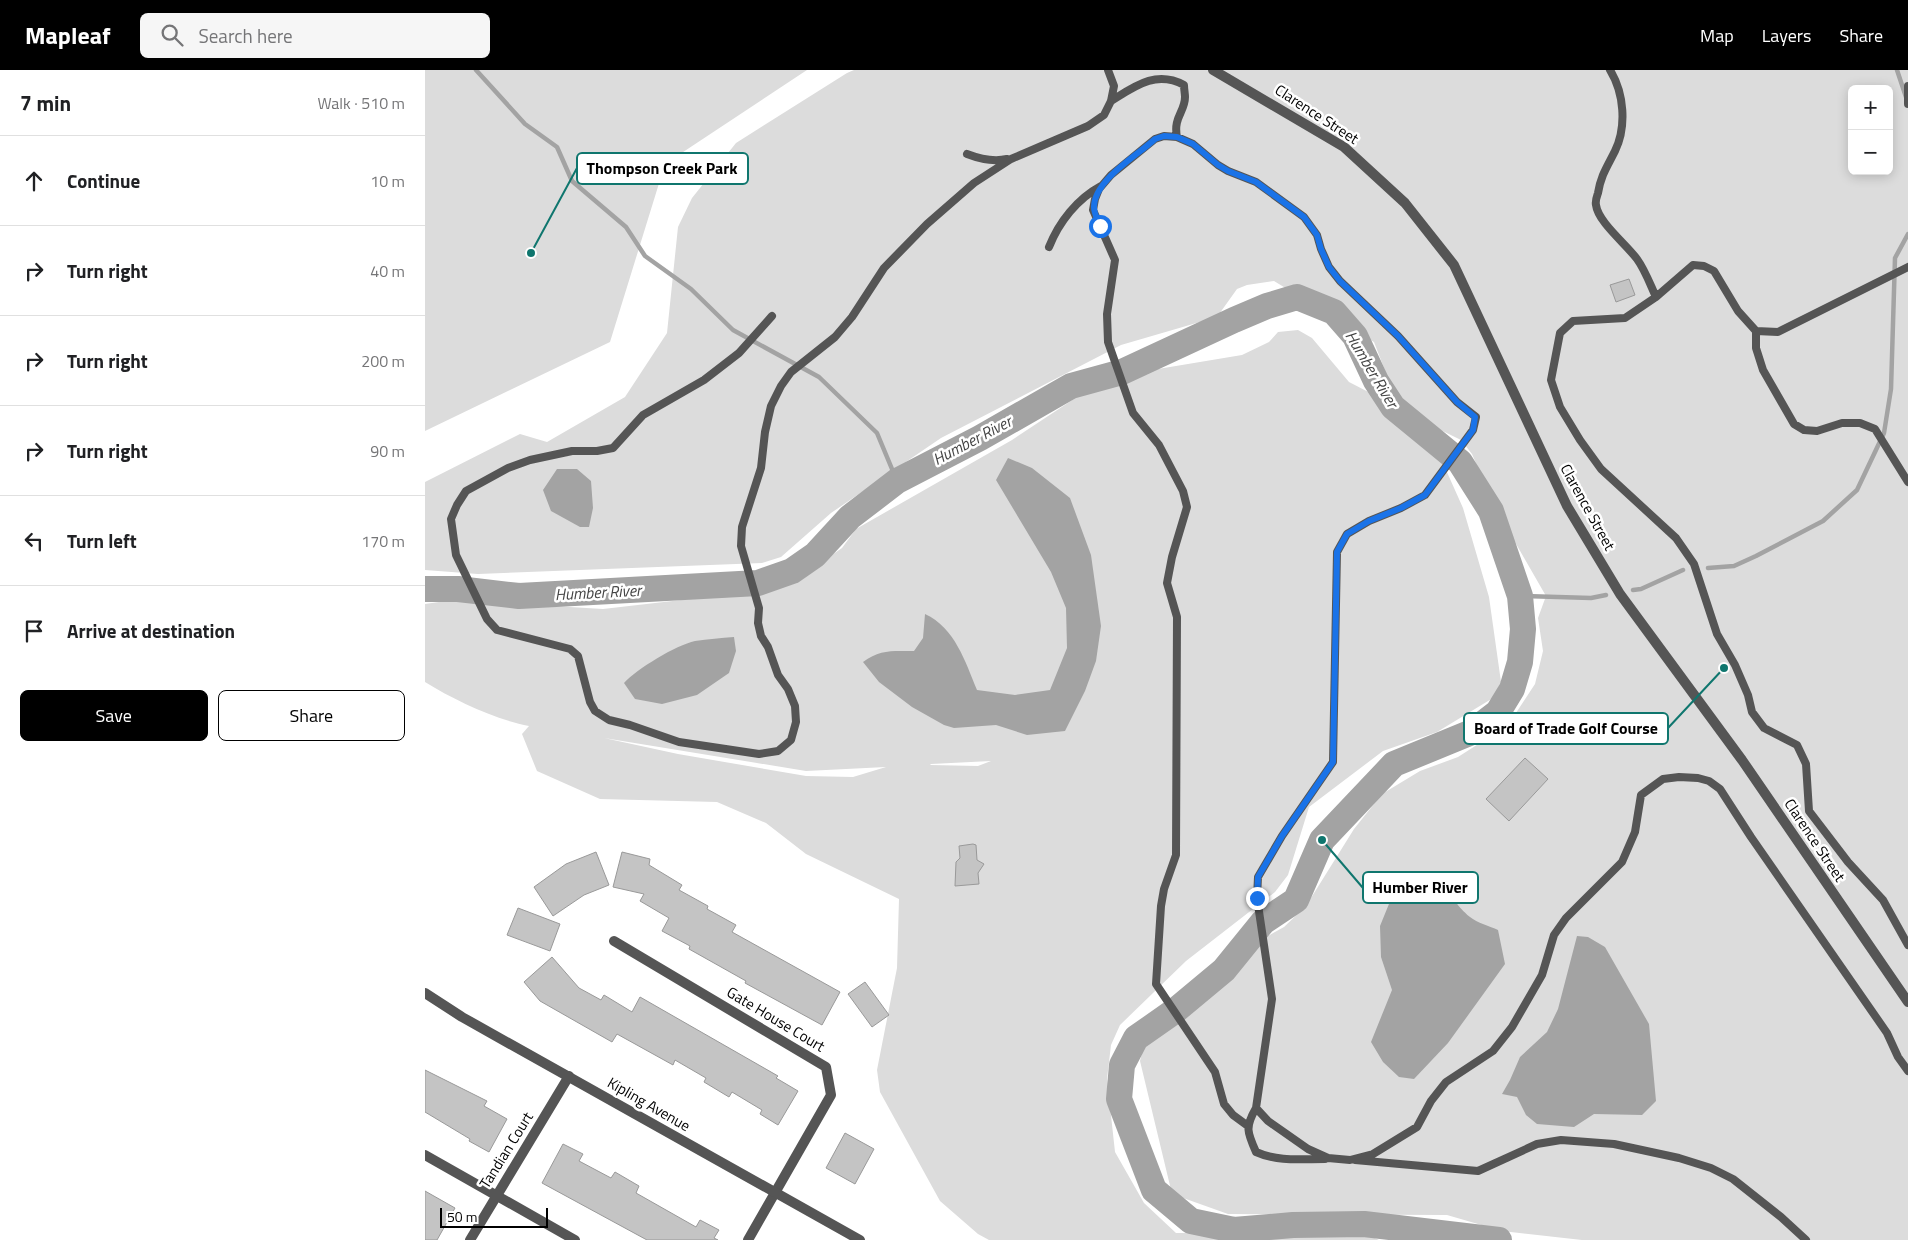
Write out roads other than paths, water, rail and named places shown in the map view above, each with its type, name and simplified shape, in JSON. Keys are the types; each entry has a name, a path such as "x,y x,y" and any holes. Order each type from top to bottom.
{"street":[{"name":"Clarence Street","path":"1213,70 1250,90 1344,147 1405,203 1455,265 1567,506 1620,594 1742,760 1908,1002"},
{"name":"Gate House Court","path":"614,941 826,1067 831,1095 748,1240"},
{"name":"Kipling Avenue","path":"425,992 462,1017 860,1240"},
{"name":"Tandian Court","path":"470,1240 569,1076"},
{"path":"425,1155 575,1240"}],"lane":[{"path":"773,316 739,353 704,380 643,415 613,448 597,451 572,451 530,460 508,468 466,491 457,504 451,519 456,555 487,618 497,630 570,649 578,656 590,702 595,712 609,720 630,725 679,742 759,754 778,751 791,740 797,722 795,706 788,689 778,676 768,647 761,636 758,623 759,608 741,546 742,527 761,468 765,432 771,406 781,386 791,372 835,337 852,317 885,268 927,224 974,183 1011,159 1088,126 1104,115 1111,101 1114,86 1108,70"},
{"path":"1610,70 1616,79 1623,102 1621,129 1616,149 1600,178 1596,204 1605,224 1622,240 1638,261 1656,297"},
{"path":"1111,101 1138,84 1150,79 1166,77 1174,79 1183,85 1186,99 1175,128 1177,137"},
{"path":"1907,87 1908,104"},
{"path":"1248,1126 1233,1116 1224,1104 1215,1072 1156,984 1161,906 1164,889 1176,855 1177,617 1167,582 1171,557 1187,507 1183,491 1159,445 1133,413 1108,342 1107,314 1115,260 1093,210 1095,199 1111,175 1155,139 1164,136 1177,137 1193,144 1206,156 1228,171 1263,186 1304,217 1317,235 1329,267 1340,281 1398,336 1457,402 1475,417 1473,430 1425,495 1401,508 1369,521 1347,534 1337,552 1333,762 1282,836 1258,877 1257,898 1271,999 1256,1108 1248,1122 1250,1138 1256,1152 1267,1157 1282,1159 1332,1158 1478,1171 1537,1144 1561,1140 1614,1144 1679,1158 1711,1168 1733,1179 1781,1217 1806,1240"},
{"path":"967,154 978,159 1000,160 1021,155"},
{"path":"1049,247 1056,230 1086,194 1103,185"},
{"path":"1908,482 1875,429 1860,423 1842,423 1817,431 1804,430 1793,424 1763,370 1756,348 1756,331 1738,311 1714,271 1704,266 1693,265 1656,297 1625,318 1573,321 1560,333 1551,380 1560,407 1580,440 1601,469 1676,538 1694,564 1711,620 1739,673 1748,695 1752,712 1764,728 1797,745 1806,764 1809,811 1848,862 1883,900 1908,945"},
{"path":"1756,331 1778,332 1906,268"},
{"path":"1350,1160 1373,1154 1417,1127 1431,1101 1447,1082 1493,1051 1512,1027 1543,975 1554,935 1566,918 1622,862 1635,832 1641,796 1663,779 1679,777 1699,778 1709,781 1720,788 1751,837 1887,1033 1898,1057 1908,1071"},
{"path":"1256,1108 1268,1122 1307,1149 1332,1158"}],"waterway":[{"path":"476,70 525,124 557,147 572,181 626,227 645,256 691,289 733,330 819,377 877,433 897,481"},
{"path":"1897,70 1906,97"},
{"path":"1708,568 1734,566 1823,521 1857,490 1884,433 1891,389 1895,258 1908,234"},
{"name":"Humber River","path":"425,589 458,589 519,596 758,583 792,571 815,555 850,517 897,481 980,438 1071,386 1122,372 1234,320 1267,306 1297,297 1334,312 1355,336 1376,381 1393,407 1460,462 1491,511 1520,596 1523,629 1520,662 1512,689 1498,712 1472,732 1394,764 1322,840 1296,900 1263,922 1224,970 1176,1010 1136,1038 1122,1065 1119,1099 1154,1190 1191,1221 1234,1230 1293,1225 1364,1224 1499,1240"},
{"path":"1633,590 1641,589 1683,570"},
{"path":"1520,596 1591,598 1606,595"}],"place":[{"name":"Thompson Creek Park","path":"531,253"},
{"name":"Board of Trade Golf Course","path":"1724,668"},
{"name":"Humber River","path":"1322,840"}]}
